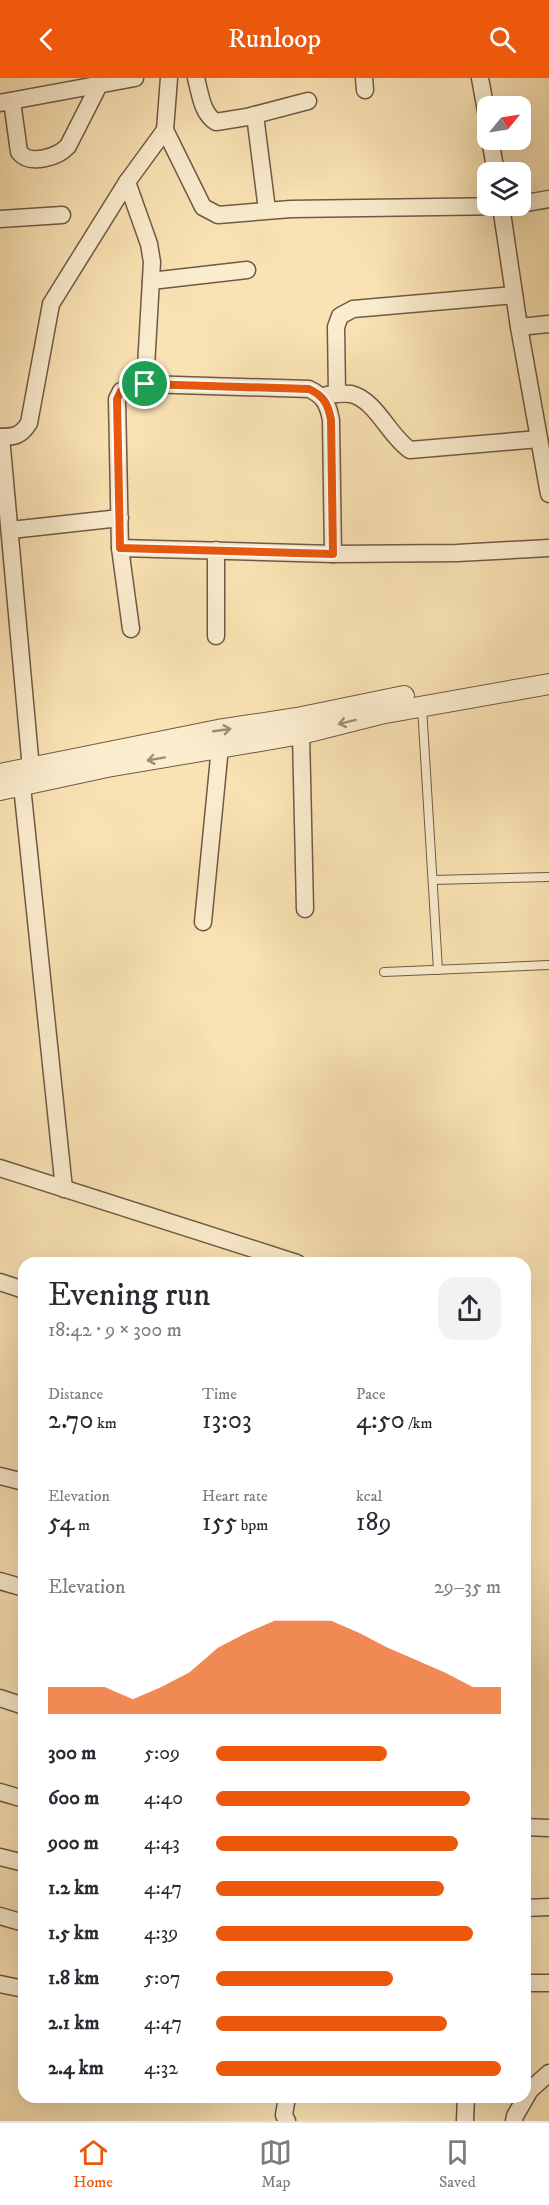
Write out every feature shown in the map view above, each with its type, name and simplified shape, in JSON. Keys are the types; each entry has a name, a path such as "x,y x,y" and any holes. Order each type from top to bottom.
{"street":[{"path":"99,85 68,146 62,152 53,156 29,159 19,152 6,102 135,78"},
{"path":"169,78 165,130 202,207 218,215 267,210 477,206"},
{"path":"196,78 204,109 209,118 216,122 255,115 308,101"},
{"path":"480,78 483,96"},
{"path":"255,115 267,210"},
{"path":"64,1189 27,777 10,530 0,437 15,436 24,432 28,423 51,304 127,182 165,130"},
{"path":"127,182 149,244 152,262 145,384"},
{"path":"531,202 549,199"},
{"path":"0,219 63,215"},
{"path":"505,216 519,327 541,399 539,439 549,494"},
{"path":"151,281 247,270"},
{"path":"333,554 331,420 328,406 336,327 340,316 353,309 514,295"},
{"path":"519,327 549,324"},
{"path":"131,629 120,548 117,399 121,391 145,384 309,389 329,394 351,394 366,401 402,444 410,450 539,439"},
{"path":"10,530 120,518"},
{"path":"120,548 333,554 457,553 549,548"},
{"path":"216,550 216,636"},
{"path":"0,790 27,777 218,730 297,718 549,670"},
{"path":"0,774 27,777 107,767 301,734 380,714 549,684"},
{"path":"301,734 305,909"},
{"path":"203,922 220,747"},
{"path":"0,1168 278,1257"},
{"path":"0,1282 18,1288"},
{"path":"0,1476 18,1480"},
{"path":"0,1581 18,1586"},
{"path":"0,1698 18,1704"},
{"path":"0,1792 18,1797"},
{"path":"531,1827 549,1828"},
{"path":"0,1857 18,1862"},
{"path":"531,1908 549,1907"},
{"path":"0,1916 18,1921"},
{"path":"531,1983 549,1983"},
{"path":"0,1984 18,1988"},
{"path":"531,2089 549,2073"},
{"path":"286,2103 284,2115 287,2121"},
{"path":"465,2121 466,2103"},
{"path":"514,2121 522,2103"}],"lane":[{"path":"422,707 438,969"},
{"path":"433,880 549,877"},
{"path":"384,972 549,965"}],"route":[{"path":"145,384 309,389 321,395 328,406 331,420 333,554 120,548 117,399 121,391 145,384"}]}
